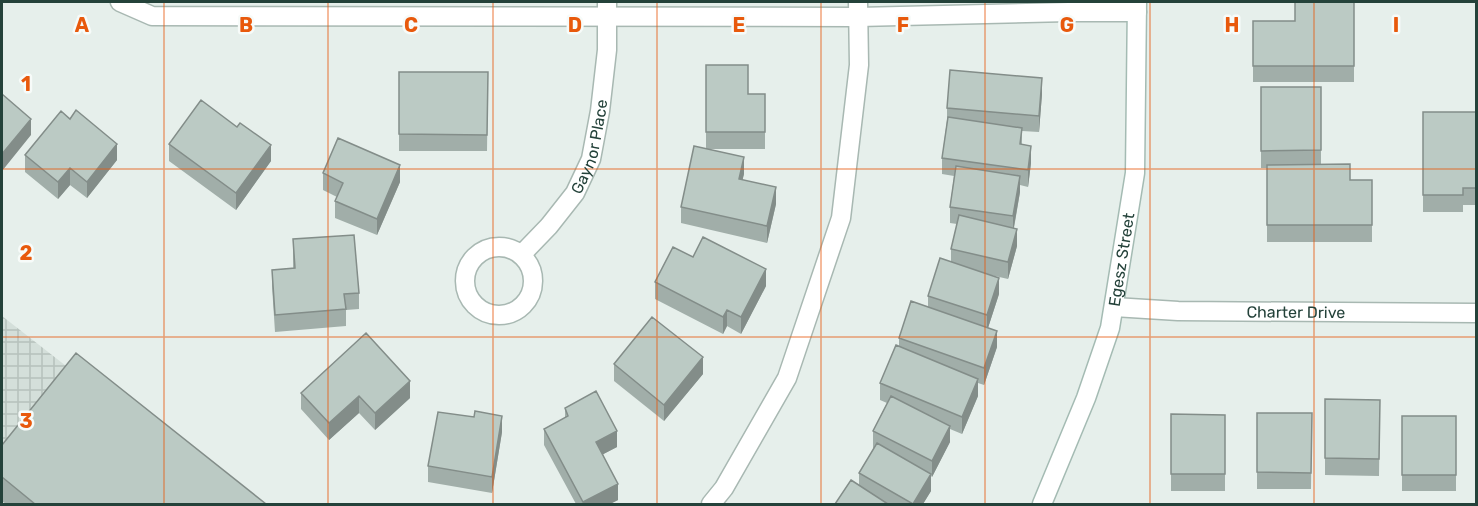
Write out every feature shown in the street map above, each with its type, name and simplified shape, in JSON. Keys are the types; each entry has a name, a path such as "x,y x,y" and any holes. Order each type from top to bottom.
{"street":[{"path":"120,2 152,16 607,9 1069,12 1137,7"},
{"name":"Egesz Street","path":"1042,504 1086,398 1110,328 1135,173 1137,7"},
{"name":"Gaynor Place","path":"522,254 549,226 575,193 591,159 607,50 607,9"},
{"path":"711,504 724,488 787,378 841,218 859,65 858,9"},
{"name":"Charter Drive","path":"1114,307 1178,311 1476,313"}],"shaded area":[{"path":"2,316 243,504 2,504"}],"building":[{"path":"1295,2 1354,2 1354,66 1253,66 1253,21 1295,21"},
{"path":"706,65 748,65 748,94 765,94 765,132 706,132"},
{"path":"950,70 1042,78 1039,116 947,108"},
{"path":"399,72 488,72 487,135 399,134"},
{"path":"1261,87 1321,87 1321,150 1261,151"},
{"path":"2,94 31,119 2,154"},
{"path":"201,100 237,127 240,123 271,145 236,193 169,144"},
{"path":"76,110 117,144 87,182 70,168 58,182 25,155 61,111 70,119"},
{"path":"1423,112 1476,112 1476,188 1463,188 1463,195 1423,195"},
{"path":"948,117 1022,128 1020,144 1031,146 1028,170 942,158"},
{"path":"338,138 400,165 377,219 335,201 343,183 323,173"},
{"path":"694,146 744,157 739,179 776,187 767,226 681,207"},
{"path":"1350,164 1350,180 1372,180 1372,225 1267,225 1267,165"},
{"path":"956,166 1020,176 1013,216 950,207"},
{"path":"959,215 1017,229 1008,262 951,249"},
{"path":"354,235 359,293 344,294 346,309 275,315 272,270 295,268 293,239"},
{"path":"703,237 766,269 741,317 727,310 723,317 655,282 673,247 693,257"},
{"path":"940,258 999,278 987,315 928,296"},
{"path":"911,301 997,331 984,368 899,338"},
{"path":"652,317 703,357 664,405 614,364"},
{"path":"366,333 410,381 375,413 359,396 329,423 301,393"},
{"path":"896,345 978,379 962,417 880,383"},
{"path":"76,353 266,504 35,504 2,477 2,445"},
{"path":"596,391 617,431 596,442 618,484 583,502 544,429 568,416 565,408"},
{"path":"891,396 950,426 932,461 873,431"},
{"path":"1325,399 1380,400 1379,459 1325,458"},
{"path":"475,411 502,416 492,477 428,466 438,412 474,417"},
{"path":"1257,413 1312,413 1311,473 1257,472"},
{"path":"1171,414 1225,415 1225,474 1171,474"},
{"path":"1402,416 1456,416 1456,475 1402,475"},
{"path":"877,443 931,474 913,504 859,473"},
{"path":"851,480 888,504 835,504"}]}
